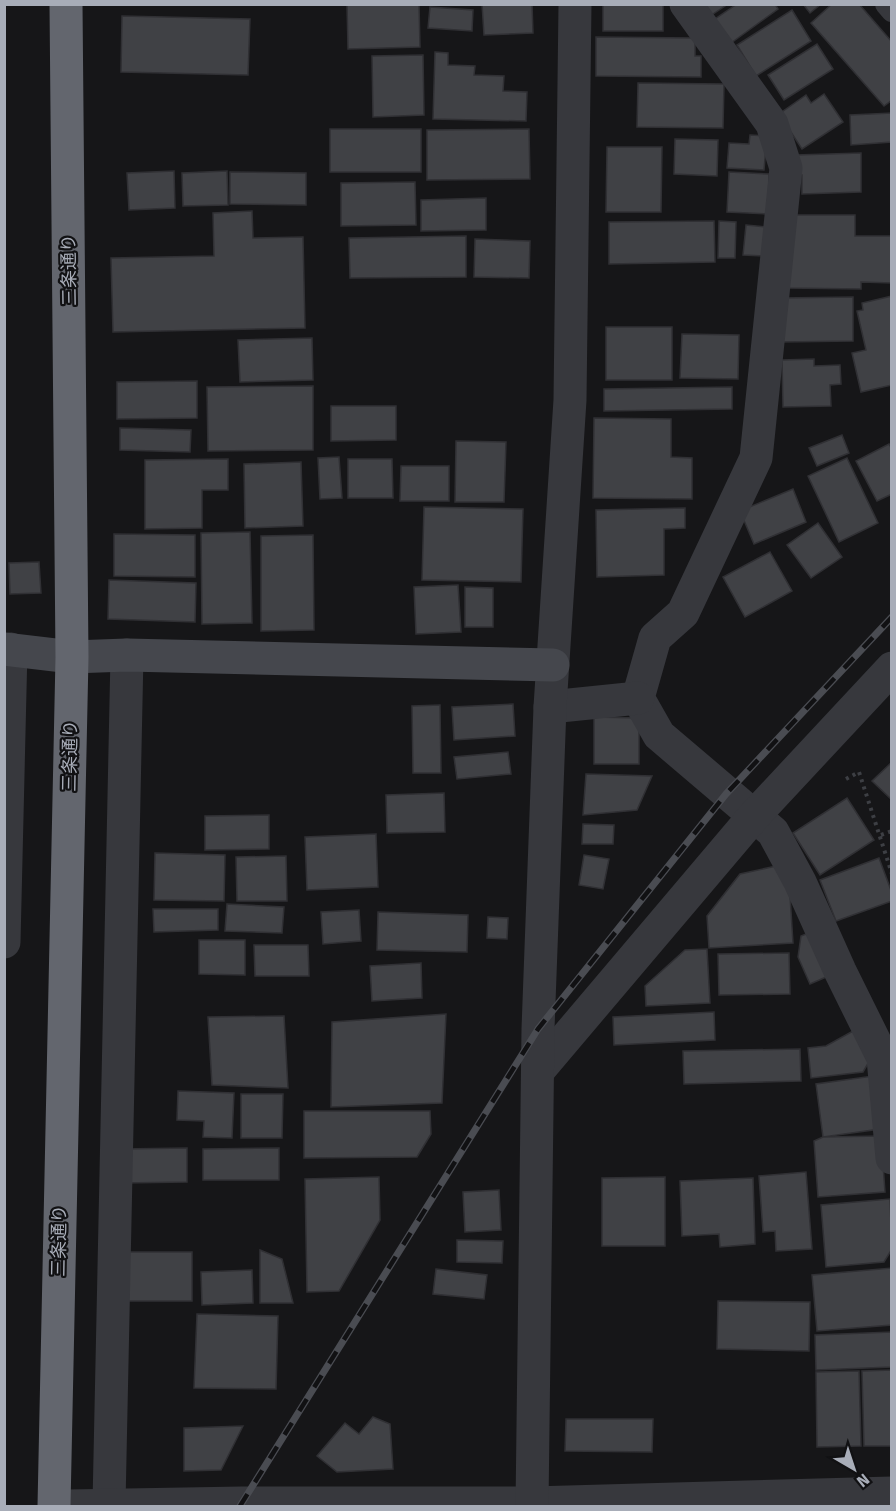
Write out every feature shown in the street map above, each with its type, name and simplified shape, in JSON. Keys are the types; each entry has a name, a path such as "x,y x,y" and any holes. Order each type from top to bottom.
{"highway":[{"name":"三条通り","path":"54,1506 72,657 66,4"}],"street":[{"path":"532,1505 538,1071 550,707 570,400 575,4"},
{"path":"686,4 772,124 786,168 756,458 683,613 655,638 638,698 659,735 773,832 800,882 883,1058 891,1158"},
{"path":"4,942 8,649 72,657 127,655 553,665"},
{"path":"109,1504 127,655"},
{"path":"538,1071 754,816 891,668"},
{"path":"550,707 638,698"},
{"path":"68,1506 109,1504 532,1505 891,1493"}],"lane":[{"path":"886,4 891,11"}],"path":[{"path":"839,783 859,772 881,835 891,874"},
{"path":"881,835 891,831"}],"building":[{"path":"347,4 419,4 420,47 348,49"},
{"path":"482,4 532,4 533,33 484,35"},
{"path":"603,4 663,4 663,31 603,31"},
{"path":"699,4 728,4 707,18"},
{"path":"737,4 775,4 778,9 731,43 715,19"},
{"path":"803,4 821,4 810,13"},
{"path":"832,4 859,4 892,42 892,100 884,106 811,23"},
{"path":"430,7 473,10 472,31 428,28"},
{"path":"792,10 811,41 756,76 737,45"},
{"path":"122,16 250,19 248,75 121,72"},
{"path":"596,37 695,38 695,56 701,56 701,77 596,76"},
{"path":"817,44 833,69 784,100 768,75"},
{"path":"435,52 448,53 448,65 475,66 474,75 504,76 503,91 527,92 526,121 433,119"},
{"path":"423,55 424,115 373,117 372,56"},
{"path":"638,83 724,84 723,128 637,127"},
{"path":"824,94 843,122 802,149 779,114 806,95 811,103"},
{"path":"892,113 892,142 851,145 850,115"},
{"path":"330,129 421,129 421,172 330,172"},
{"path":"529,129 530,179 427,180 427,130"},
{"path":"750,135 767,136 764,170 727,168 729,143 749,144"},
{"path":"675,139 718,140 717,176 674,174"},
{"path":"607,147 662,147 661,212 606,212"},
{"path":"861,153 861,192 802,194 802,175 795,175 795,155"},
{"path":"174,171 175,208 129,210 127,173"},
{"path":"227,171 228,205 183,206 182,173"},
{"path":"230,172 306,173 306,205 230,204"},
{"path":"729,172 769,174 768,214 727,212"},
{"path":"415,182 416,225 341,226 341,183"},
{"path":"486,198 486,230 421,231 421,200"},
{"path":"252,211 253,238 303,237 305,328 113,332 111,258 214,256 213,213"},
{"path":"788,215 855,215 855,236 892,236 892,283 861,282 861,289 787,288"},
{"path":"714,221 715,262 609,264 609,222"},
{"path":"719,221 736,222 735,258 718,258"},
{"path":"746,225 766,227 764,256 743,255"},
{"path":"466,236 466,277 350,278 349,238"},
{"path":"475,239 530,241 529,278 474,277"},
{"path":"892,296 892,385 861,392 852,353 866,350 857,311 863,310 862,303"},
{"path":"853,297 853,341 780,342 780,298"},
{"path":"606,327 672,327 672,380 606,380"},
{"path":"682,334 739,335 738,379 680,378"},
{"path":"312,338 313,380 240,382 238,340"},
{"path":"814,359 814,366 840,365 841,384 830,385 831,406 783,407 782,360"},
{"path":"197,381 197,418 117,419 117,382"},
{"path":"313,386 313,450 208,451 207,387"},
{"path":"732,387 732,409 604,411 604,389"},
{"path":"331,406 396,406 396,440 331,441"},
{"path":"594,418 671,419 671,457 692,458 692,499 593,498"},
{"path":"120,428 191,430 190,452 120,450"},
{"path":"842,435 849,453 817,466 809,448"},
{"path":"456,441 506,442 504,502 455,502"},
{"path":"889,444 892,449 892,494 877,501 856,461"},
{"path":"339,457 342,498 320,499 318,458"},
{"path":"847,458 878,523 839,542 808,476"},
{"path":"228,459 228,490 202,490 202,528 145,529 145,460"},
{"path":"348,459 392,459 393,498 348,498"},
{"path":"301,462 303,526 245,528 244,464"},
{"path":"401,466 449,466 449,501 400,501"},
{"path":"793,489 806,522 754,544 740,511"},
{"path":"424,507 523,509 521,582 422,580"},
{"path":"685,508 685,528 664,529 664,575 597,577 596,510"},
{"path":"818,523 842,557 811,578 787,545"},
{"path":"250,532 252,623 202,624 201,533"},
{"path":"114,534 195,535 195,577 114,576"},
{"path":"313,535 314,630 261,631 261,536"},
{"path":"770,552 792,591 745,617 723,577"},
{"path":"39,562 41,593 10,594 9,563"},
{"path":"109,580 196,583 195,622 108,619"},
{"path":"458,585 461,632 416,634 414,587"},
{"path":"465,587 493,588 493,627 465,627"},
{"path":"513,704 515,736 454,740 452,707"},
{"path":"440,705 441,773 413,773 412,706"},
{"path":"594,717 639,718 639,764 594,764"},
{"path":"508,752 511,774 457,779 454,757"},
{"path":"892,762 892,800 872,781"},
{"path":"586,774 652,776 637,810 583,815"},
{"path":"444,793 445,832 387,833 386,795"},
{"path":"847,798 874,840 820,875 793,833"},
{"path":"269,815 269,849 205,850 205,816"},
{"path":"583,824 614,825 613,844 582,844"},
{"path":"376,834 378,887 307,890 305,837"},
{"path":"155,853 225,855 224,901 154,900"},
{"path":"584,855 609,859 603,889 579,885"},
{"path":"286,856 287,901 237,901 236,857"},
{"path":"879,858 892,893 892,901 836,921 820,880"},
{"path":"776,866 789,880 793,943 709,948 707,916 740,874"},
{"path":"227,904 284,907 282,933 225,931"},
{"path":"153,909 218,909 218,930 154,932"},
{"path":"359,910 361,941 323,944 321,912"},
{"path":"378,912 468,915 467,952 377,950"},
{"path":"488,917 508,918 507,939 487,938"},
{"path":"821,928 840,971 810,984 798,957 801,936"},
{"path":"199,940 245,940 245,975 199,974"},
{"path":"254,945 308,945 309,976 255,976"},
{"path":"707,949 710,1003 646,1006 645,986 685,950"},
{"path":"789,953 790,994 719,995 718,954"},
{"path":"421,963 422,998 372,1001 370,966"},
{"path":"714,1012 715,1040 614,1045 613,1017"},
{"path":"446,1014 442,1103 331,1107 332,1022"},
{"path":"284,1016 288,1088 212,1085 208,1017"},
{"path":"853,1031 870,1060 863,1072 811,1078 808,1048 826,1046"},
{"path":"800,1049 801,1081 684,1084 683,1051"},
{"path":"873,1076 880,1129 823,1137 816,1084"},
{"path":"178,1091 234,1093 232,1138 203,1137 204,1121 177,1120"},
{"path":"241,1094 283,1094 282,1138 241,1138"},
{"path":"304,1111 430,1111 431,1134 417,1157 304,1158"},
{"path":"881,1136 885,1192 818,1197 814,1141 823,1137"},
{"path":"187,1148 187,1182 122,1183 121,1149"},
{"path":"279,1148 279,1180 203,1180 203,1149"},
{"path":"806,1172 812,1249 776,1251 775,1231 763,1232 759,1176"},
{"path":"379,1177 380,1220 339,1291 307,1292 305,1179"},
{"path":"665,1177 665,1246 602,1246 602,1178"},
{"path":"753,1178 755,1244 720,1247 719,1234 682,1236 680,1181"},
{"path":"499,1190 501,1230 465,1232 463,1192"},
{"path":"890,1199 892,1249 884,1262 826,1267 821,1205"},
{"path":"457,1240 503,1241 502,1263 457,1262"},
{"path":"260,1250 282,1259 293,1303 260,1303"},
{"path":"121,1252 192,1252 192,1301 120,1301"},
{"path":"892,1268 892,1325 817,1331 812,1275"},
{"path":"436,1269 487,1275 484,1299 433,1294"},
{"path":"252,1270 253,1303 202,1305 201,1272"},
{"path":"718,1301 810,1302 809,1351 717,1349"},
{"path":"197,1314 278,1316 276,1389 194,1388"},
{"path":"892,1332 892,1367 816,1370 815,1335"},
{"path":"892,1370 892,1446 864,1446 862,1371"},
{"path":"859,1371 861,1446 817,1447 816,1372"},
{"path":"373,1417 390,1424 393,1469 337,1472 317,1456 345,1423 359,1434"},
{"path":"566,1419 653,1419 652,1452 565,1451"},
{"path":"243,1426 221,1470 184,1471 184,1428"}],"railway":[{"path":"240,1506 538,1029 726,794 892,617"}]}
